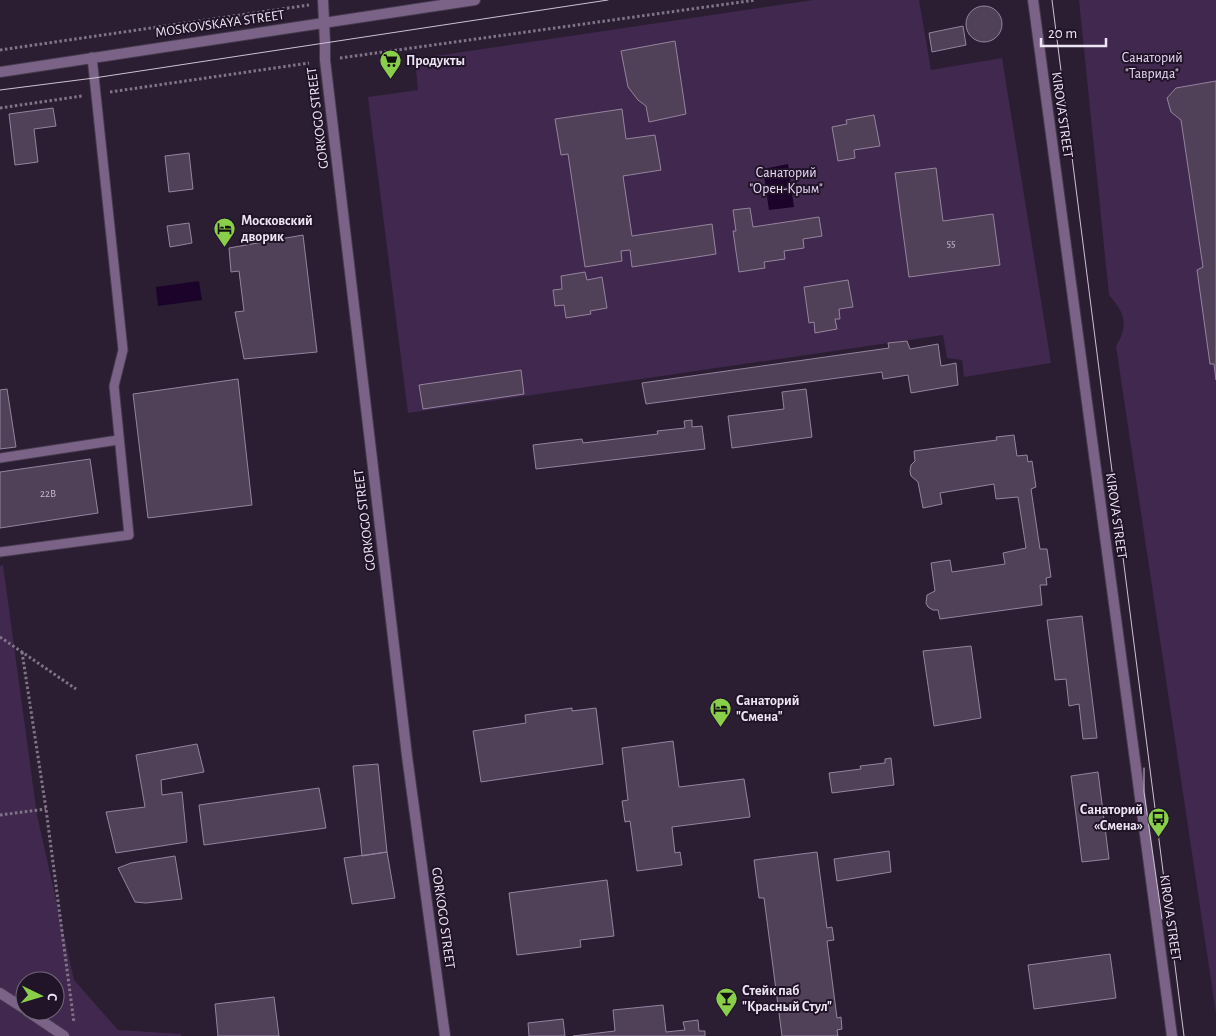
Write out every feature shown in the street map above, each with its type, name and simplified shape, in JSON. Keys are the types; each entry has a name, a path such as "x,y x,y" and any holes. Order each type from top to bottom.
{"street":[{"name":"MOSKOVSKAYA STREET","path":"0,72 474,0"},
{"name":"KIROVA STREET","path":"1033,0 1172,1036"},
{"name":"GORKOGO STREET","path":"323,2 325,60 407,756 445,1036"},
{"path":"0,993 15,1003"},
{"path":"42,1021 64,1036"}],"lane":[{"path":"0,552 129,535 114,386 123,350 92,57"},
{"path":"0,458 118,440"}],"path":[{"path":"0,108 325,60 756,0"},
{"path":"0,50 323,2"},
{"path":"0,637 76,689"},
{"path":"22,652 46,809 75,1026"},
{"path":"0,815 46,809"}],"green space":[{"name":"Санаторий \"Орен-Крым\"","path":"813,0 919,0 931,70 1002,58 1051,363 964,377 962,360 947,358 943,335 408,413 368,97 418,90 415,59"},
{"name":"Санаторий \"Таврида\"","path":"1079,0 1216,0 1216,1013 1116,346 1123,332 1124,325 1119,308 1109,295"},
{"path":"3,565 37,815 74,980 118,1030 181,1034 181,1036 0,1036 0,566"}],"shaded area":[{"path":"788,164 794,207 769,210 763,169"},
{"path":"199,281 202,300 158,306 156,287"}],"building":[{"path":"984,6 991,7 997,11 1001,17 1001,31 997,37 991,41 984,42 977,41 971,37 967,31 966,24 967,17 971,11 977,7"},
{"path":"963,26 966,45 932,52 929,33"},
{"path":"675,41 686,114 649,122 646,106 638,100 628,87 621,51"},
{"path":"1216,81 1216,380 1214,364 1210,364 1197,270 1203,267 1181,120 1171,112 1167,98 1176,88"},
{"path":"53,108 56,126 34,129 38,162 15,165 9,114"},
{"path":"622,109 626,139 655,135 661,170 623,176 632,236 712,224 716,254 632,267 630,250 621,251 622,261 585,267 568,154 561,155 555,119"},
{"path":"874,115 880,146 854,150 855,158 838,161 832,127 847,124 846,120"},
{"path":"189,153 193,189 169,192 165,156"},
{"path":"936,168 943,221 993,214 1000,265 909,277 895,173"},
{"path":"750,208 753,227 819,217 822,236 803,239 804,248 784,251 785,259 764,262 765,268 739,272 733,231 736,231 733,210"},
{"path":"189,223 192,243 170,247 167,226"},
{"path":"303,235 317,352 244,359 235,312 244,311 239,271 231,272 229,248"},
{"path":"585,272 587,280 602,277 607,308 590,311 591,314 566,318 564,305 555,306 553,290 562,289 561,276"},
{"path":"848,280 853,307 839,309 840,319 835,319 837,329 815,333 814,322 809,323 804,287"},
{"path":"907,341 910,349 938,344 941,366 956,363 958,385 911,393 908,375 883,379 882,372 646,404 642,383 889,348 888,343"},
{"path":"521,370 524,394 423,409 419,385"},
{"path":"238,379 252,505 148,518 133,394"},
{"path":"7,389 16,447 0,449 0,390"},
{"path":"806,389 812,437 732,448 728,416 784,409 782,392"},
{"path":"692,420 692,427 702,426 705,449 536,469 533,445 582,439 583,443 658,434 657,431 685,428 684,421"},
{"path":"1014,435 1017,456 1027,455 1028,462 1032,461 1036,487 1031,489 1040,549 1047,549 1051,577 1046,578 1047,585 1040,585 1042,605 940,619 938,610 933,610 926,603 927,595 935,591 931,563 950,560 952,572 1005,564 1003,553 1026,548 1018,497 996,499 994,484 940,493 942,504 923,508 918,482 911,476 910,471 911,465 915,461 914,451 997,440 996,437"},
{"path":"90,459 98,513 0,528 0,472"},
{"path":"1082,616 1097,738 1083,739 1079,704 1069,706 1066,679 1055,680 1047,620"},
{"path":"971,646 981,718 934,726 923,651"},
{"path":"572,708 572,711 596,708 603,764 481,782 473,731 526,723 525,715"},
{"path":"673,741 679,787 744,779 750,817 672,827 675,853 680,852 682,865 637,871 630,821 625,822 622,801 628,800 622,748"},
{"path":"197,744 204,772 161,780 162,795 182,792 187,842 116,853 106,812 145,807 136,755"},
{"path":"891,758 894,785 832,793 829,773 861,769 860,766 885,763 885,759"},
{"path":"378,764 387,852 362,856 353,766"},
{"path":"1098,772 1109,859 1082,862 1071,776"},
{"path":"319,788 326,828 204,845 199,805"},
{"path":"889,851 891,872 837,881 834,859"},
{"path":"387,852 395,898 352,904 344,858"},
{"path":"817,852 827,928 832,927 834,940 827,941 837,1018 841,1017 842,1029 837,1030 838,1036 782,1036 764,898 759,898 754,860"},
{"path":"175,856 182,899 146,903 135,902 118,868 131,863"},
{"path":"607,880 614,936 580,940 581,947 517,955 509,893"},
{"path":"1110,954 1116,998 1034,1009 1028,965"},
{"path":"274,997 279,1036 218,1036 215,1004"},
{"path":"663,1005 666,1032 685,1030 683,1022 698,1020 699,1031 705,1031 705,1036 573,1036 615,1031 613,1010"},
{"path":"563,1019 565,1036 529,1036 528,1023"}],"tram line":[{"path":"0,90 94,78 608,0"},
{"path":"1052,0 1184,1036"},
{"path":"1144,768 1144,792 1162,919"}],"place":[{"name":"Продукты","path":"390,80"},
{"name":"Московский дворик","path":"225,248"},
{"name":"Санаторий \"Смена\"","path":"720,728"},
{"name":"Санаторий «Смена»","path":"1159,837"},
{"name":"Стейк паб \"Красный Стул\"","path":"726,1018"}]}
